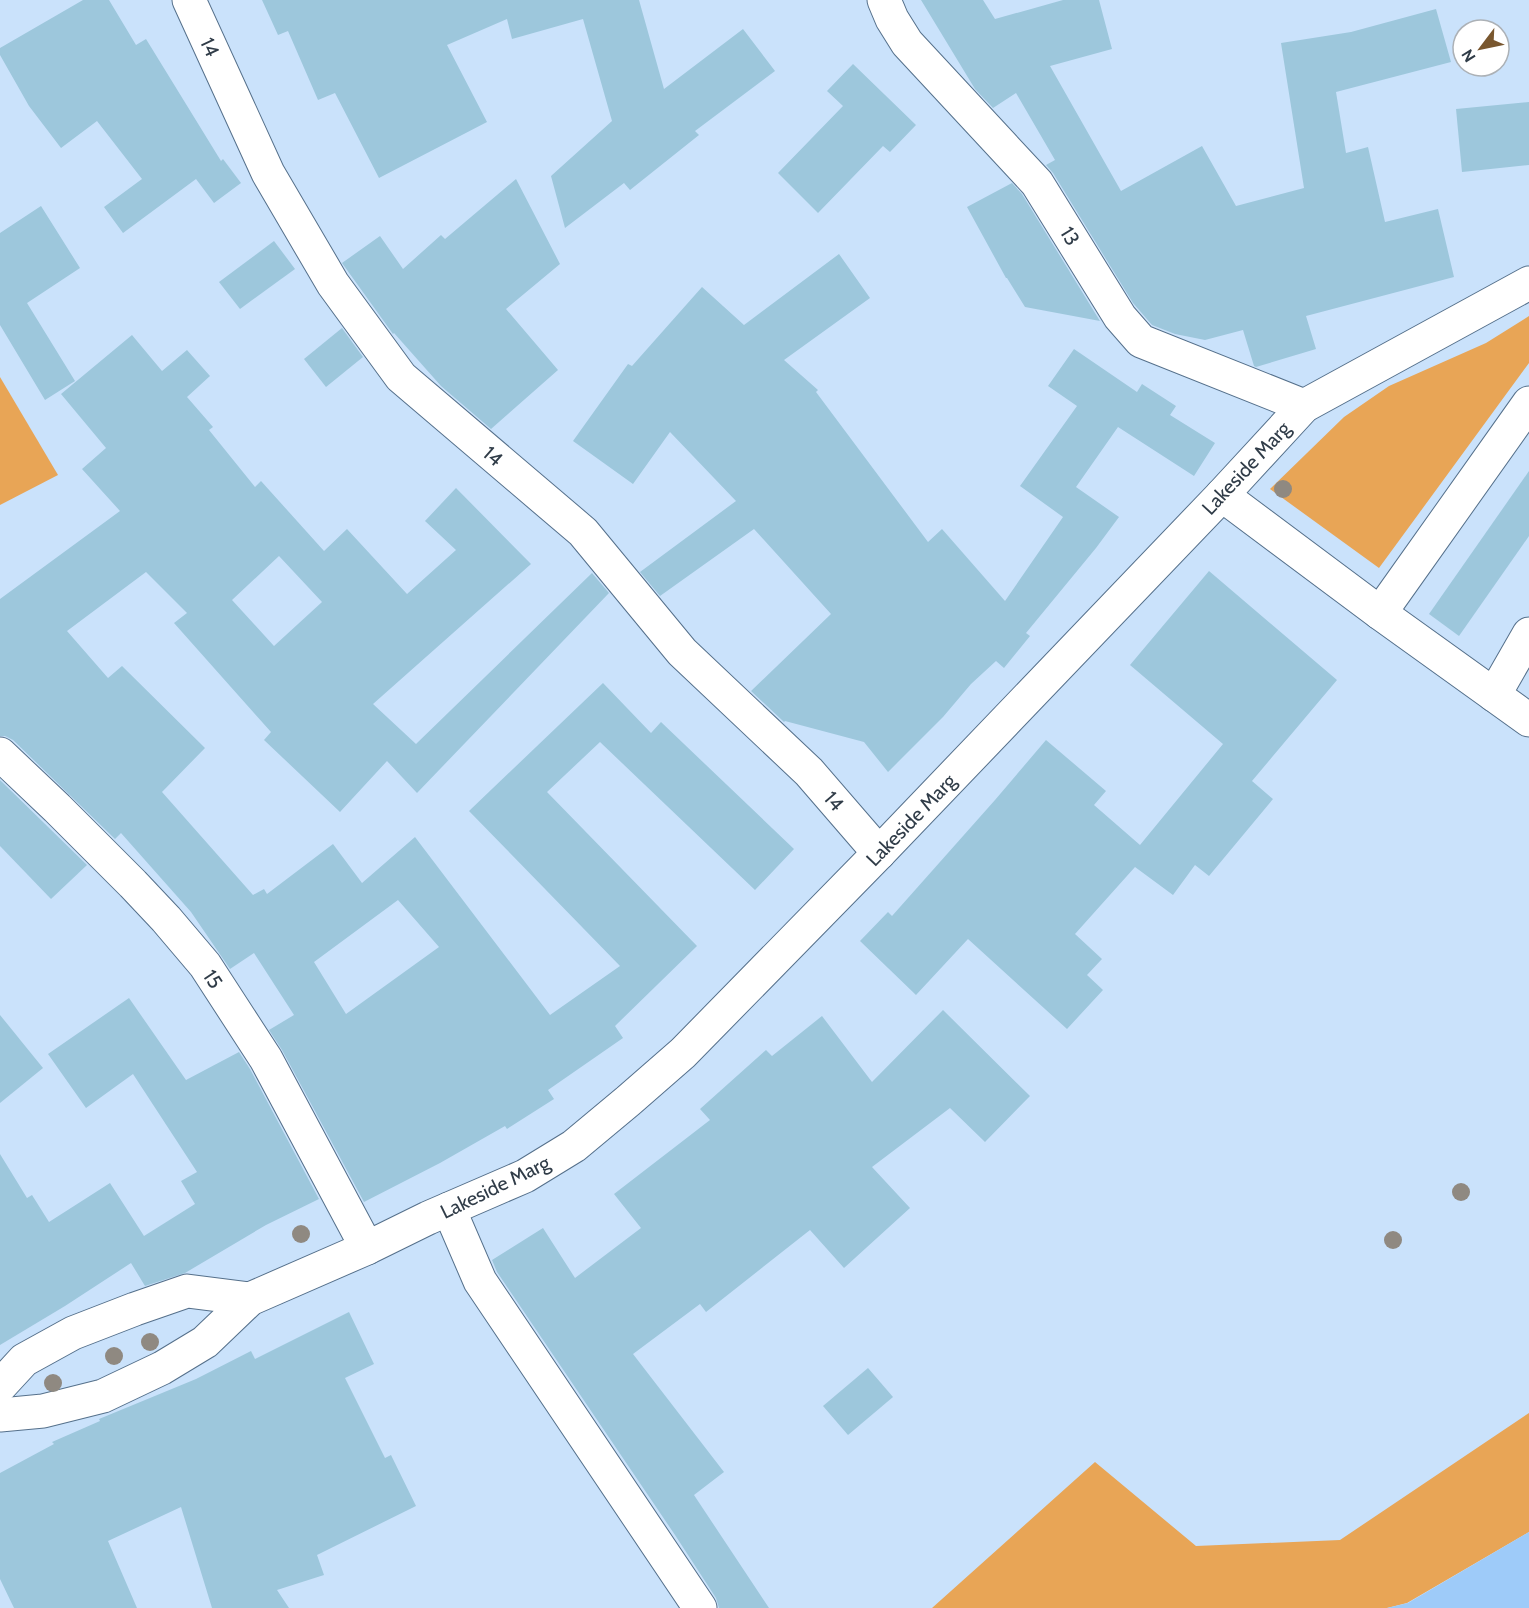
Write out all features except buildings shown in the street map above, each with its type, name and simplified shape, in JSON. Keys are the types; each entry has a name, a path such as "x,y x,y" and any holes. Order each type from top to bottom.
{"street":[{"name":"14","path":"189,0 268,173 333,284 401,377 583,532 682,652 809,772 879,853"},
{"name":"13","path":"884,0 892,20 907,43 1037,183 1120,317 1141,341 1304,406"},
{"name":"Lakeside Marg","path":"0,1415 43,1411 103,1396 162,1368 205,1342 250,1299 525,1176 574,1146 683,1053 879,853 1222,495 1304,406 1529,283"},
{"path":"1380,613 1529,403"},
{"path":"1222,495 1529,720"},
{"path":"1494,695 1529,634"},
{"name":"15","path":"0,754 133,884 205,965 266,1059 367,1248"},
{"path":"449,1209 480,1281 700,1608"},
{"path":"0,1386 24,1360 74,1333 135,1309 187,1291 250,1299"}],"shaded area":[{"path":"1529,316 1529,363 1379,568 1270,489 1344,417 1389,386 1486,343"},
{"path":"0,377 58,475 0,505"},
{"path":"1529,1413 1529,1532 1407,1603 1387,1608 932,1608 1095,1462 1196,1546 1340,1540"}],"water":[{"path":"1529,1532 1529,1608 1387,1608 1408,1603"}]}
